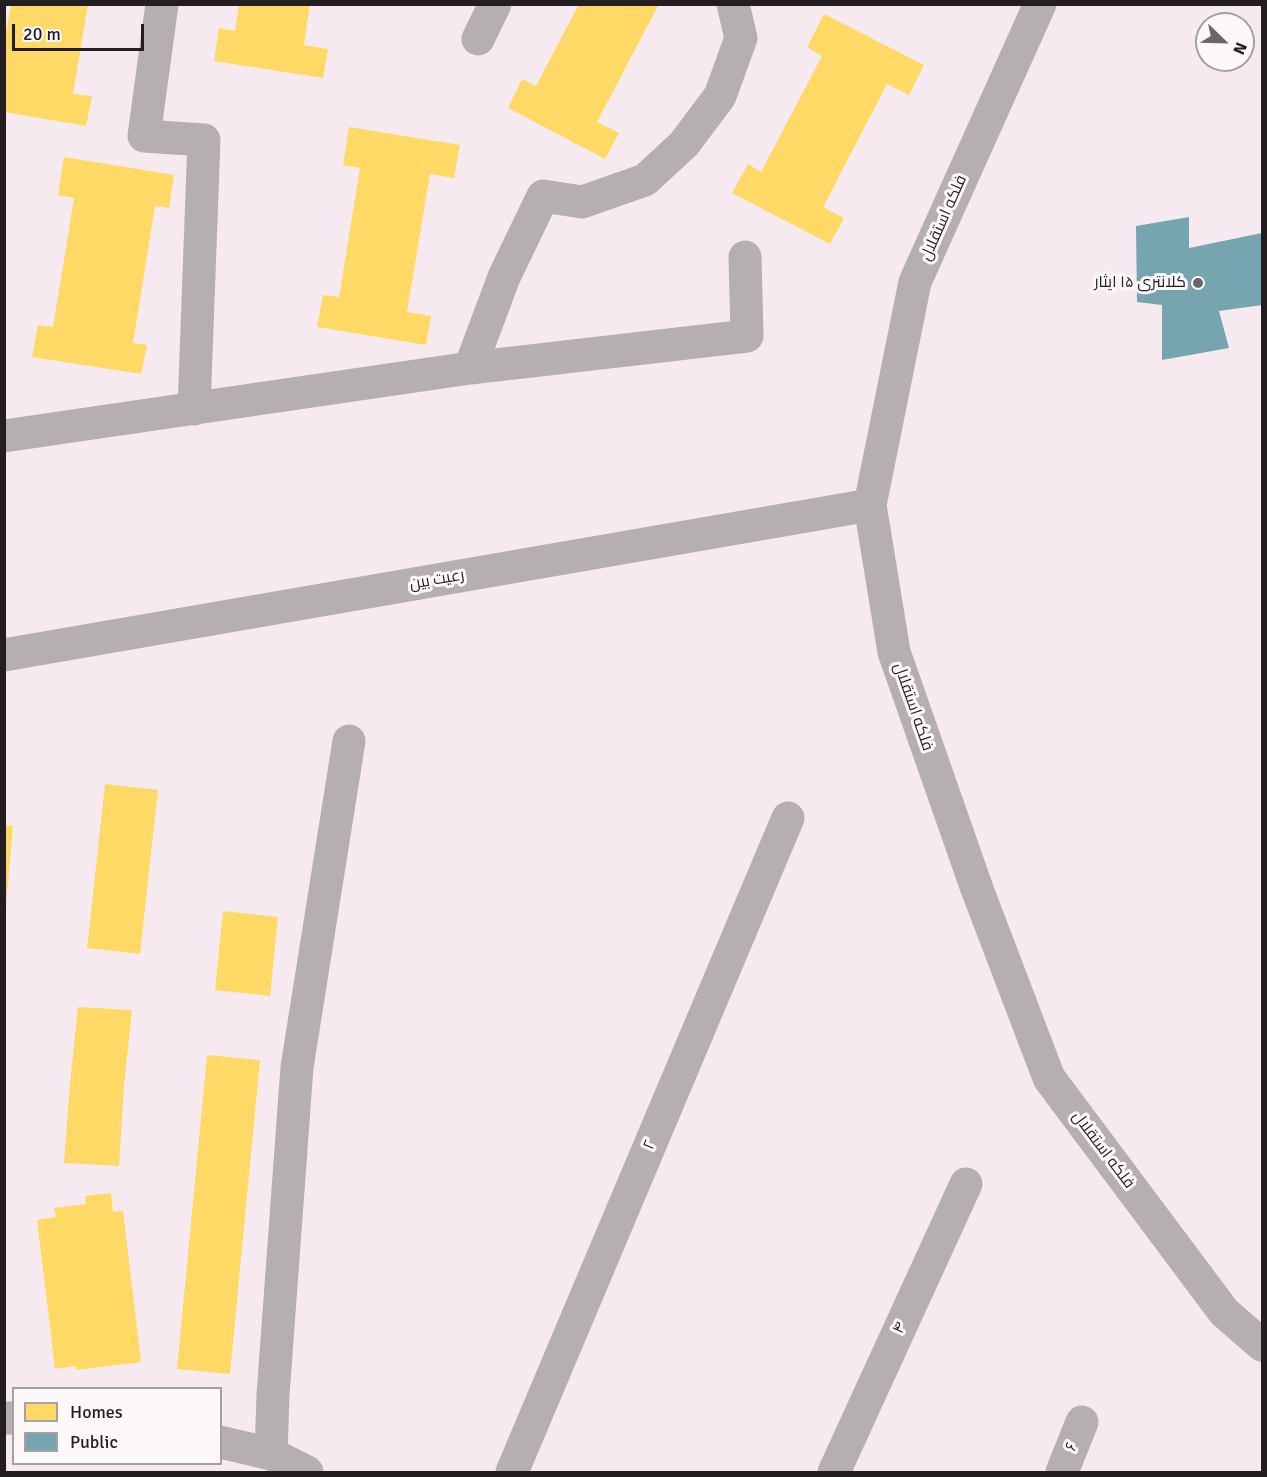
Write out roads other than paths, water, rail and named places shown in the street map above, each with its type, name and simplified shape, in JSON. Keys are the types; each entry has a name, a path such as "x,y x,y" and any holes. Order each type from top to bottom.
{"main road":[{"name":"فلکه استقلال","path":"1040,4 915,282 870,505 894,652 977,889 1049,1078 1224,1312 1263,1346"}],"street":[{"path":"162,4 144,136 204,140 194,410"},
{"path":"478,39 495,4"},
{"path":"470,368 504,277 543,196 582,202 645,180 684,144 720,96 741,38 733,4"},
{"path":"4,436 470,368 747,336 745,257"},
{"name":"رعیت بین","path":"4,655 870,505"},
{"path":"271,1454 273,1395 297,1067 349,741"},
{"name":"۲","path":"512,1473 788,818"},
{"name":"۴","path":"834,1473 966,1184"},
{"name":"۶","path":"1062,1473 1082,1422"},
{"path":"222,1442 271,1454 307,1473"}],"place":[{"name":"کلانتری ۱۵ ایثار","path":"1198,283"}]}
